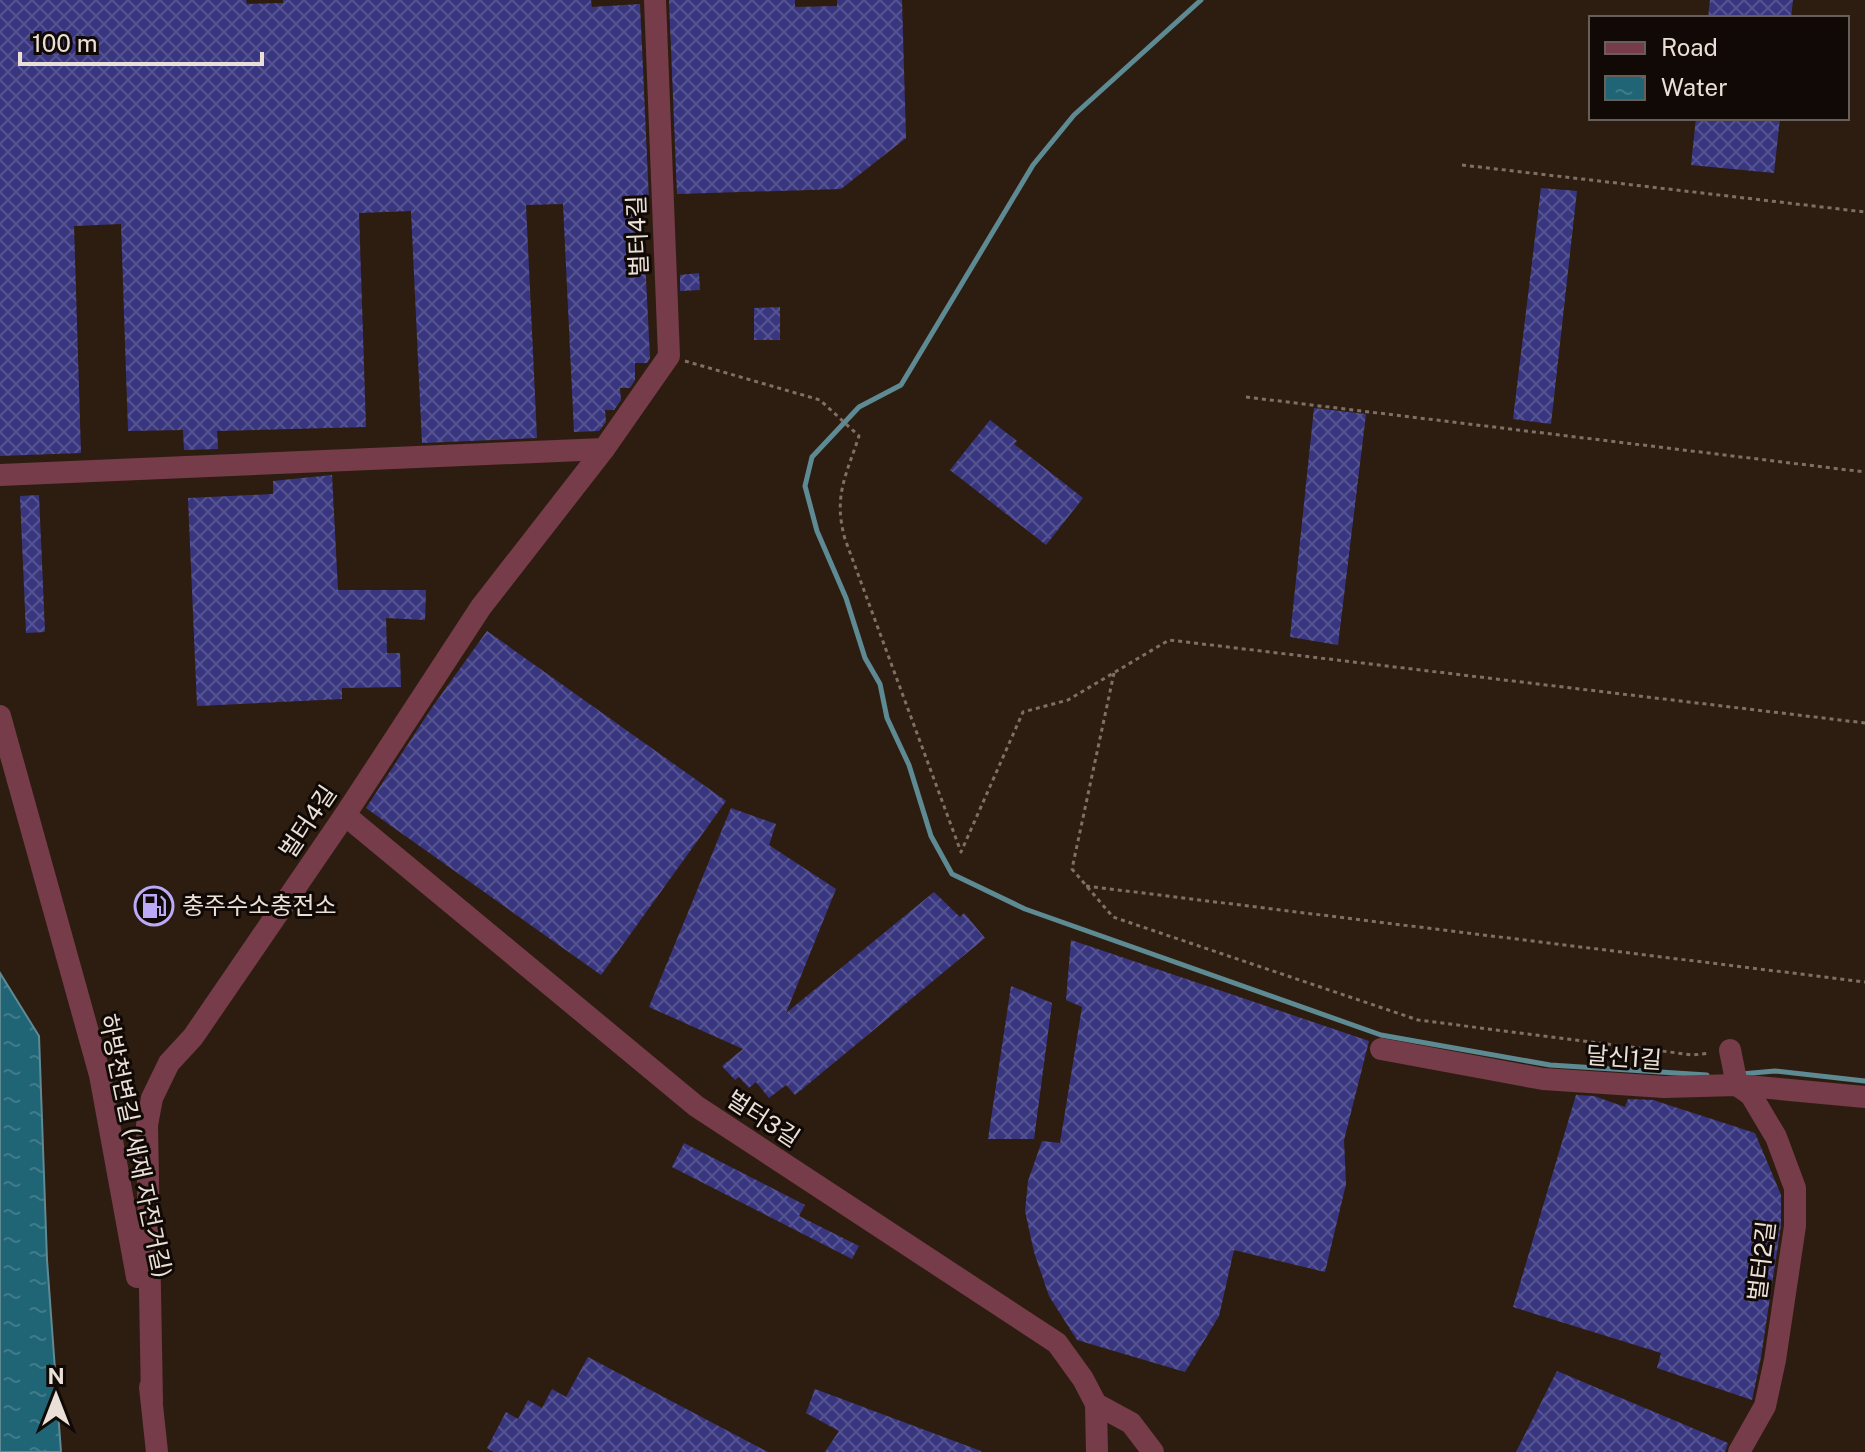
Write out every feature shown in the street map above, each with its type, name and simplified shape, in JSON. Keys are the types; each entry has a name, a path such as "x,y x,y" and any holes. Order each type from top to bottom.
{"street":[{"name":"벌터4길","path":"152,1401 147,1125 152,1098 169,1063 193,1037 345,815 481,607 604,449 669,356 655,0"},
{"path":"0,475 604,449"},
{"name":"하방천변길 (새재 자전거길)","path":"0,716 100,1075 138,1283 157,1452"},
{"name":"벌터3길","path":"345,815 696,1106 1057,1343 1083,1379 1096,1404"},
{"name":"달신1길","path":"1381,1049 1543,1079 1664,1087 1737,1085 1865,1097"},
{"path":"1730,1050 1737,1085"},
{"name":"벌터2길","path":"1737,1085 1751,1095 1776,1137 1795,1188 1795,1226 1775,1360 1765,1406 1739,1452"},
{"path":"1097,1452 1096,1404 1131,1423 1153,1452"}],"path":[{"path":"1462,165 1865,212"},
{"path":"669,356 820,400 859,436 839,497 839,516 961,852 1023,712 1068,700 1169,640 1865,723"},
{"path":"1246,397 1865,472"},
{"path":"1114,673 1072,869 1113,917 1418,1020 1693,1055 1730,1050"},
{"path":"1086,886 1865,982"}],"water":[{"path":"0,973 39,1036 47,1260 61,1452 0,1452"}],"building":[{"path":"0,0 246,0 247,4 283,3 283,0 591,0 592,7 640,4 649,200 642,200 650,358 647,363 635,363 635,380 630,388 620,388 621,400 614,410 605,410 606,422 599,431 574,432 563,204 526,205 537,438 422,443 411,211 359,213 366,427 217,431 218,449 184,450 183,430 128,431 121,224 74,226 81,453 0,456"},
{"path":"669,0 795,0 795,7 837,6 837,0 902,0 906,138 841,189 677,194"},
{"path":"1710,0 1793,0 1791,16 1708,16"},
{"path":"1696,120 1780,120 1774,173 1691,165"},
{"path":"1541,188 1577,191 1551,424 1513,419"},
{"path":"699,273 700,290 680,291 680,275"},
{"path":"780,307 780,340 754,340 754,308"},
{"path":"1314,408 1366,414 1338,645 1290,637"},
{"path":"990,420 1017,441 1014,444 1083,498 1046,545 950,470"},
{"path":"332,475 338,590 426,590 425,620 386,618 387,653 400,653 401,687 342,688 342,699 197,706 188,498 273,494 273,481"},
{"path":"39,495 45,632 26,633 20,496"},
{"path":"487,631 726,801 601,975 366,808"},
{"path":"731,808 776,824 769,845 836,889 786,1013 934,892 960,917 964,913 985,938 795,1095 786,1085 769,1098 756,1082 749,1088 739,1077 735,1080 722,1066 743,1049 649,1007"},
{"path":"1071,940 1369,1041 1344,1140 1346,1184 1325,1272 1234,1250 1219,1316 1185,1372 1077,1340 1049,1296 1034,1252 1025,1211 1028,1181 1042,1141 1060,1143 1082,1007 1066,1000"},
{"path":"1011,986 1052,1003 1034,1139 988,1139"},
{"path":"1576,1095 1594,1096 1625,1107 1628,1099 1653,1100 1755,1133 1781,1195 1781,1225 1752,1400 1657,1368 1661,1353 1513,1307"},
{"path":"684,1143 805,1205 799,1216 859,1246 852,1259 672,1167"},
{"path":"588,1357 768,1452 494,1452 487,1448 506,1412 518,1419 528,1400 542,1408 552,1389 566,1397"},
{"path":"1557,1371 1728,1443 1725,1452 1516,1452"},
{"path":"815,1389 981,1452 825,1452 839,1431 806,1413"}],"waterway":[{"path":"1201,0 1074,115 1033,165 901,385 859,407 812,457 805,486 817,531 846,598 865,658 880,684 887,718 909,765 931,836 952,874 1025,909 1381,1035 1550,1065 1707,1075"},
{"path":"1741,1074 1775,1071 1865,1081"}],"place":[{"name":"충주수소충전소","path":"154,906"}]}
